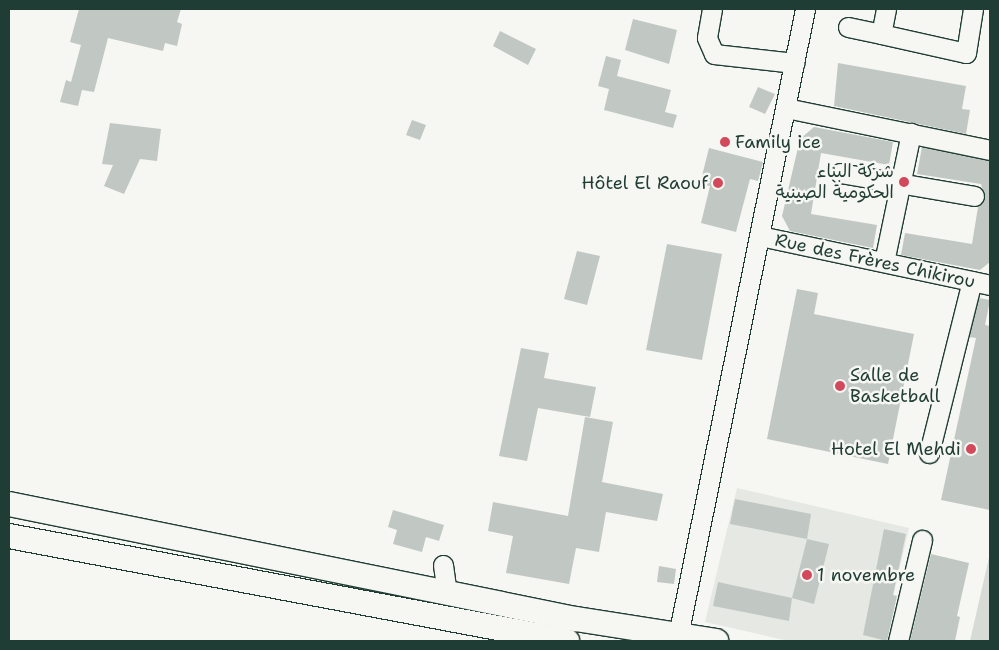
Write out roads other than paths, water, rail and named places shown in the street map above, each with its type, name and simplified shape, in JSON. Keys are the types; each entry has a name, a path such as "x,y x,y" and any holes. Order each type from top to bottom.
{"main road":[{"path":"9,504 576,619 678,637 716,641"},
{"path":"9,536 567,641"}],"street":[{"path":"712,9 708,38 714,54 794,62"},
{"path":"678,637 805,9"},
{"path":"881,34 886,9"},
{"path":"848,27 966,53 973,9"},
{"path":"786,108 990,150"},
{"path":"884,262 902,183 910,133"},
{"path":"840,173 974,196"},
{"name":"Rue des Frères Chikirou","path":"760,236 990,285"},
{"path":"929,453 972,281"},
{"path":"898,641 922,540"},
{"path":"443,565 447,593"}],"place":[{"name":"Family ice","path":"725,142"},
{"name":"شركة البناء الحكومية الصينية","path":"904,182"},
{"name":"Hôtel El Raouf","path":"718,183"},
{"name":"Salle de Basketball","path":"840,386"},
{"name":"Hotel El Mehdi","path":"971,449"},
{"name":"1 novembre","path":"807,575"}]}
